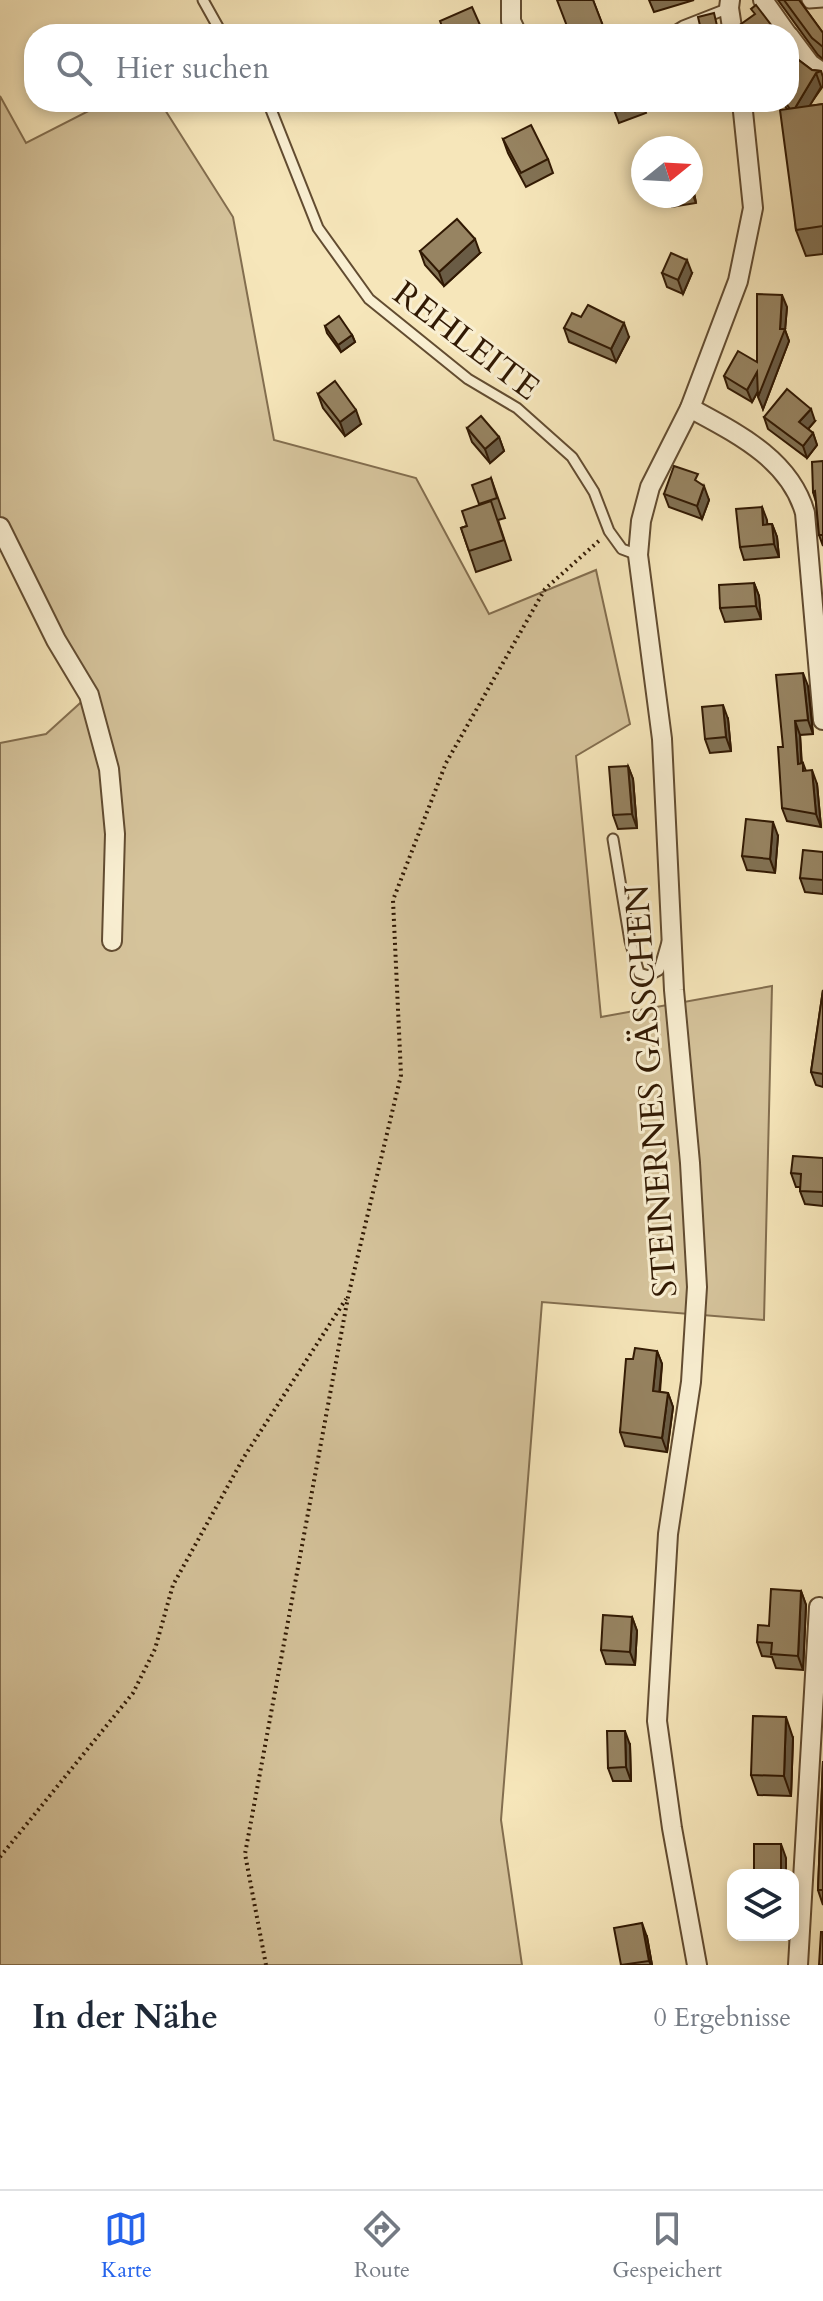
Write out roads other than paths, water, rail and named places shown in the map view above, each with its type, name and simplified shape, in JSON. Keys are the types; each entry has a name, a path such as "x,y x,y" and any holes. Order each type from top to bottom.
{"street":[{"path":"511,0 512,24"},
{"path":"763,0 780,24"},
{"path":"729,4 732,24"},
{"path":"799,50 810,64 823,73"},
{"name":"STEINERNES GÄSSCHEN","path":"697,1965 672,1828 657,1721 668,1534 691,1382 697,1287 690,1163 674,990 662,739 638,555 641,521 650,487 690,408 738,281 753,208 743,112"},
{"path":"690,408 750,441 792,482 800,494 805,513 823,720"},
{"path":"0,527 56,640 89,695 109,769 115,834 112,941"},
{"path":"798,1965 819,1607"}],"lane":[{"path":"203,0 216,24"},
{"path":"807,0 809,3 823,2"},
{"path":"687,24 729,4"},
{"name":"REHLEITE","path":"272,112 318,228 369,299 468,379 517,408 572,457 594,492 609,531 622,549 638,555"},
{"path":"613,839 627,927 639,973 648,976 659,970 671,931"}]}
